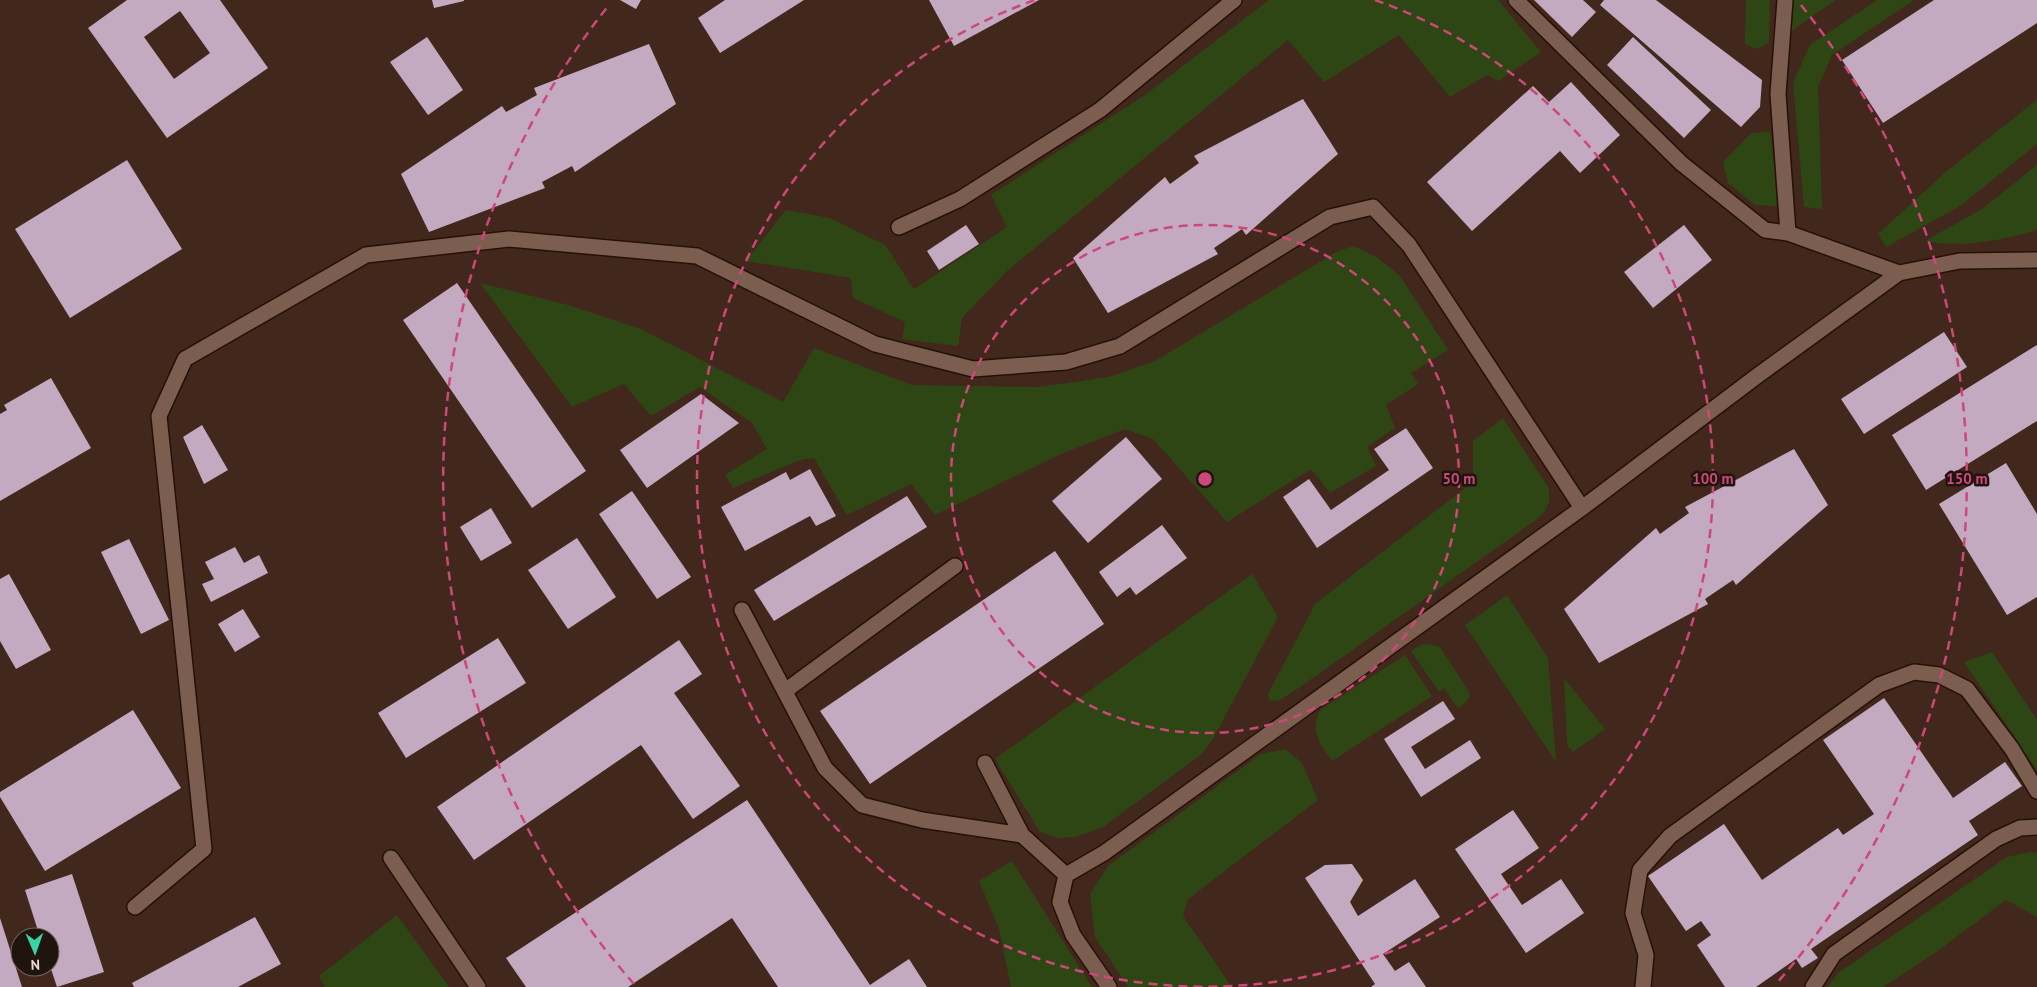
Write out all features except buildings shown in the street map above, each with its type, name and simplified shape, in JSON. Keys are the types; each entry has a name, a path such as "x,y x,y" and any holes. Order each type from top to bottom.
{"street":[{"path":"899,227 960,199 1100,110 1234,0"},
{"path":"1516,0 1681,163 1765,230 1788,234 1899,273"},
{"path":"1785,0 1778,94 1788,234"},
{"path":"135,907 204,849 158,416 185,359 366,255 509,239 697,256 875,344 973,369 1066,362 1120,346 1330,217 1373,207 1409,245 1582,508"},
{"path":"1109,987 1073,935 1060,902 1066,876 1104,853 1582,508 1757,376 1899,273 1960,261 2037,260"},
{"path":"785,691 955,566"},
{"path":"742,610 825,768 862,805 922,820 1022,835"},
{"path":"1643,987 1646,955 1633,913 1640,870 1670,836 1879,685 1914,672 1939,675 1967,689 2012,749 2037,791"},
{"path":"986,763 1022,835 1066,876"},
{"path":"1812,987 1834,954 1988,845 2020,828 2037,827"},
{"path":"391,858 478,987"}],"green space":[{"path":"1269,0 1498,0 1541,52 1498,81 1487,75 1450,97 1399,35 1324,82 1288,40 1007,271 962,318 958,346 902,339 905,322 853,298 851,278 746,261 786,210 830,218 885,245 914,289 1007,227 991,195 1145,95"},
{"path":"1746,0 1770,0 1769,43 1757,49 1745,44"},
{"path":"1792,0 1835,0 1790,32"},
{"path":"1877,0 1914,0 1832,55 1818,87 1822,209 1804,207 1793,83 1810,45"},
{"path":"2037,100 2037,144 1960,206 1886,247 1878,234 1948,170"},
{"path":"1770,131 1779,206 1755,205 1728,183 1723,162 1751,133"},
{"path":"2037,165 2037,229 2032,232 1979,243 1952,244 1925,241 1982,209"},
{"path":"1354,246 1378,258 1400,276 1448,350 1411,373 1418,384 1386,405 1395,428 1367,447 1376,466 1330,493 1311,469 1227,522 1153,439 1125,429 1061,454 935,515 911,484 847,515 814,458 800,460 733,488 725,475 767,449 752,423 700,387 651,416 624,384 572,407 480,283 568,305 641,329 783,402 814,348 912,385 1039,387 1109,377 1155,361 1338,251"},
{"path":"1503,418 1548,487 1547,507 1540,517 1300,687 1280,700 1270,701 1268,694 1315,604 1473,482 1473,441"},
{"path":"1252,574 1278,617 1214,737 1202,754 1103,827 1076,837 1059,838 1040,832 999,766 996,758"},
{"path":"1507,595 1548,658 1556,762 1465,625"},
{"path":"1429,644 1440,647 1468,690 1470,696 1458,708 1444,688 1439,692 1411,651 1421,645"},
{"path":"1992,652 2037,720 2037,770 1964,662"},
{"path":"1405,655 1432,696 1332,761 1320,743 1316,731 1320,710"},
{"path":"1564,678 1605,729 1573,752 1567,745"},
{"path":"1285,749 1302,763 1318,800 1188,899 1183,916 1232,987 1128,987 1095,937 1090,894 1108,866 1261,754"},
{"path":"2031,852 2037,853 2037,917 2006,900 1936,952 1883,987 1828,987 1838,973 2007,857"},
{"path":"1012,861 1092,987 1011,987 999,929 979,881"},
{"path":"397,915 449,987 325,987 319,976"}]}
